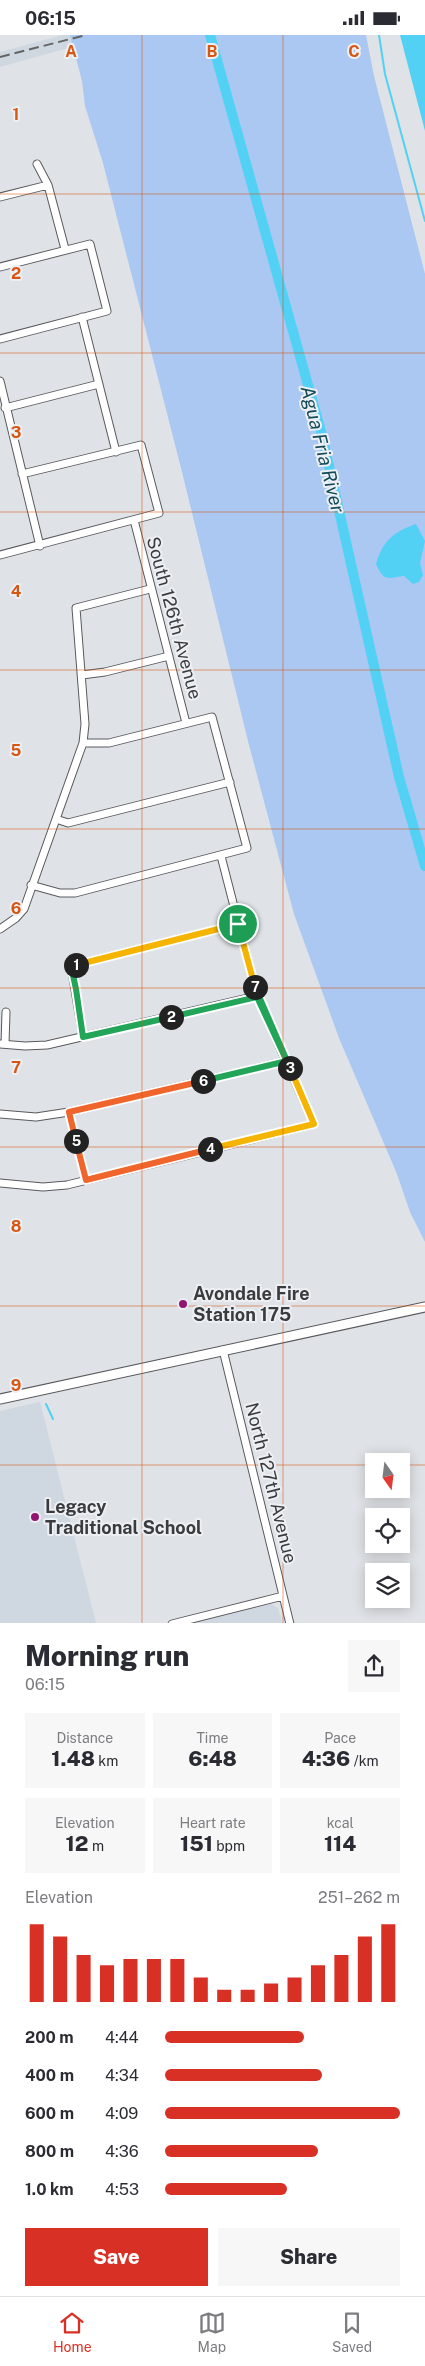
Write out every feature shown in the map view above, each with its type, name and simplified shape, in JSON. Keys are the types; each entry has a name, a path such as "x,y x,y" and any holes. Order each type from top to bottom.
{"main road":[{"path":"0,1399 425,1307"}],"street":[{"path":"37,164 48,185 65,249"},
{"path":"0,197 48,185"},
{"path":"0,267 90,244 107,311 0,339"},
{"path":"22,474 116,451 82,317"},
{"path":"0,381 5,408 40,546"},
{"path":"5,408 99,384"},
{"name":"South 126th Avenue","path":"116,451 141,445 159,513 134,520 150,589 186,723 212,717 230,782 247,848 221,856"},
{"path":"0,555 134,520"},
{"path":"0,929 16,918 24,909 83,743 85,725 76,608 150,589"},
{"path":"82,675 105,672 169,656"},
{"path":"83,743 109,743 186,723"},
{"path":"56,819 68,823 230,782"},
{"path":"0,1183 43,1187 86,1180 314,1124 257,997 221,856 75,893 60,893 31,885"},
{"path":"83,1037 71,966 238,924"},
{"path":"6,1012 2,1044 47,1045 257,997"},
{"path":"0,1114 36,1117 69,1112 287,1061"},
{"path":"69,1112 86,1180"},
{"name":"North 127th Avenue","path":"223,1351 290,1623"},
{"path":"172,1623 283,1596"}],"shaded area":[{"path":"63,35 115,35 0,67 0,52"},
{"path":"70,35 366,35 374,76 425,274 425,1242 410,1212 397,1174 339,1038 294,914 249,745 103,163 85,106 82,81"},
{"path":"400,35 425,35 425,131"},
{"path":"416,524 425,541 420,563 423,575 419,582 413,584 404,576 390,578 384,576 376,564 382,549 390,538 401,530"},
{"name":"Legacy Traditional School","path":"40,1402 96,1623 0,1623 0,1411"},
{"path":"271,1604 278,1608 282,1623 195,1623"}],"waterway":[{"name":"Agua Fria River","path":"210,35 322,435 399,777 425,866"},
{"path":"379,35 385,74 425,221"},
{"path":"46,1404 53,1419"}],"railway":[{"path":"0,57 86,35"}],"place":[{"name":"Avondale Fire Station 175","path":"183,1304"},
{"name":"Legacy Traditional School","path":"35,1517"}],"route":[{"path":"238,924 71,966 83,1037 257,997 287,1061 314,1124 86,1180 69,1112 287,1061 257,997 238,924"}]}
